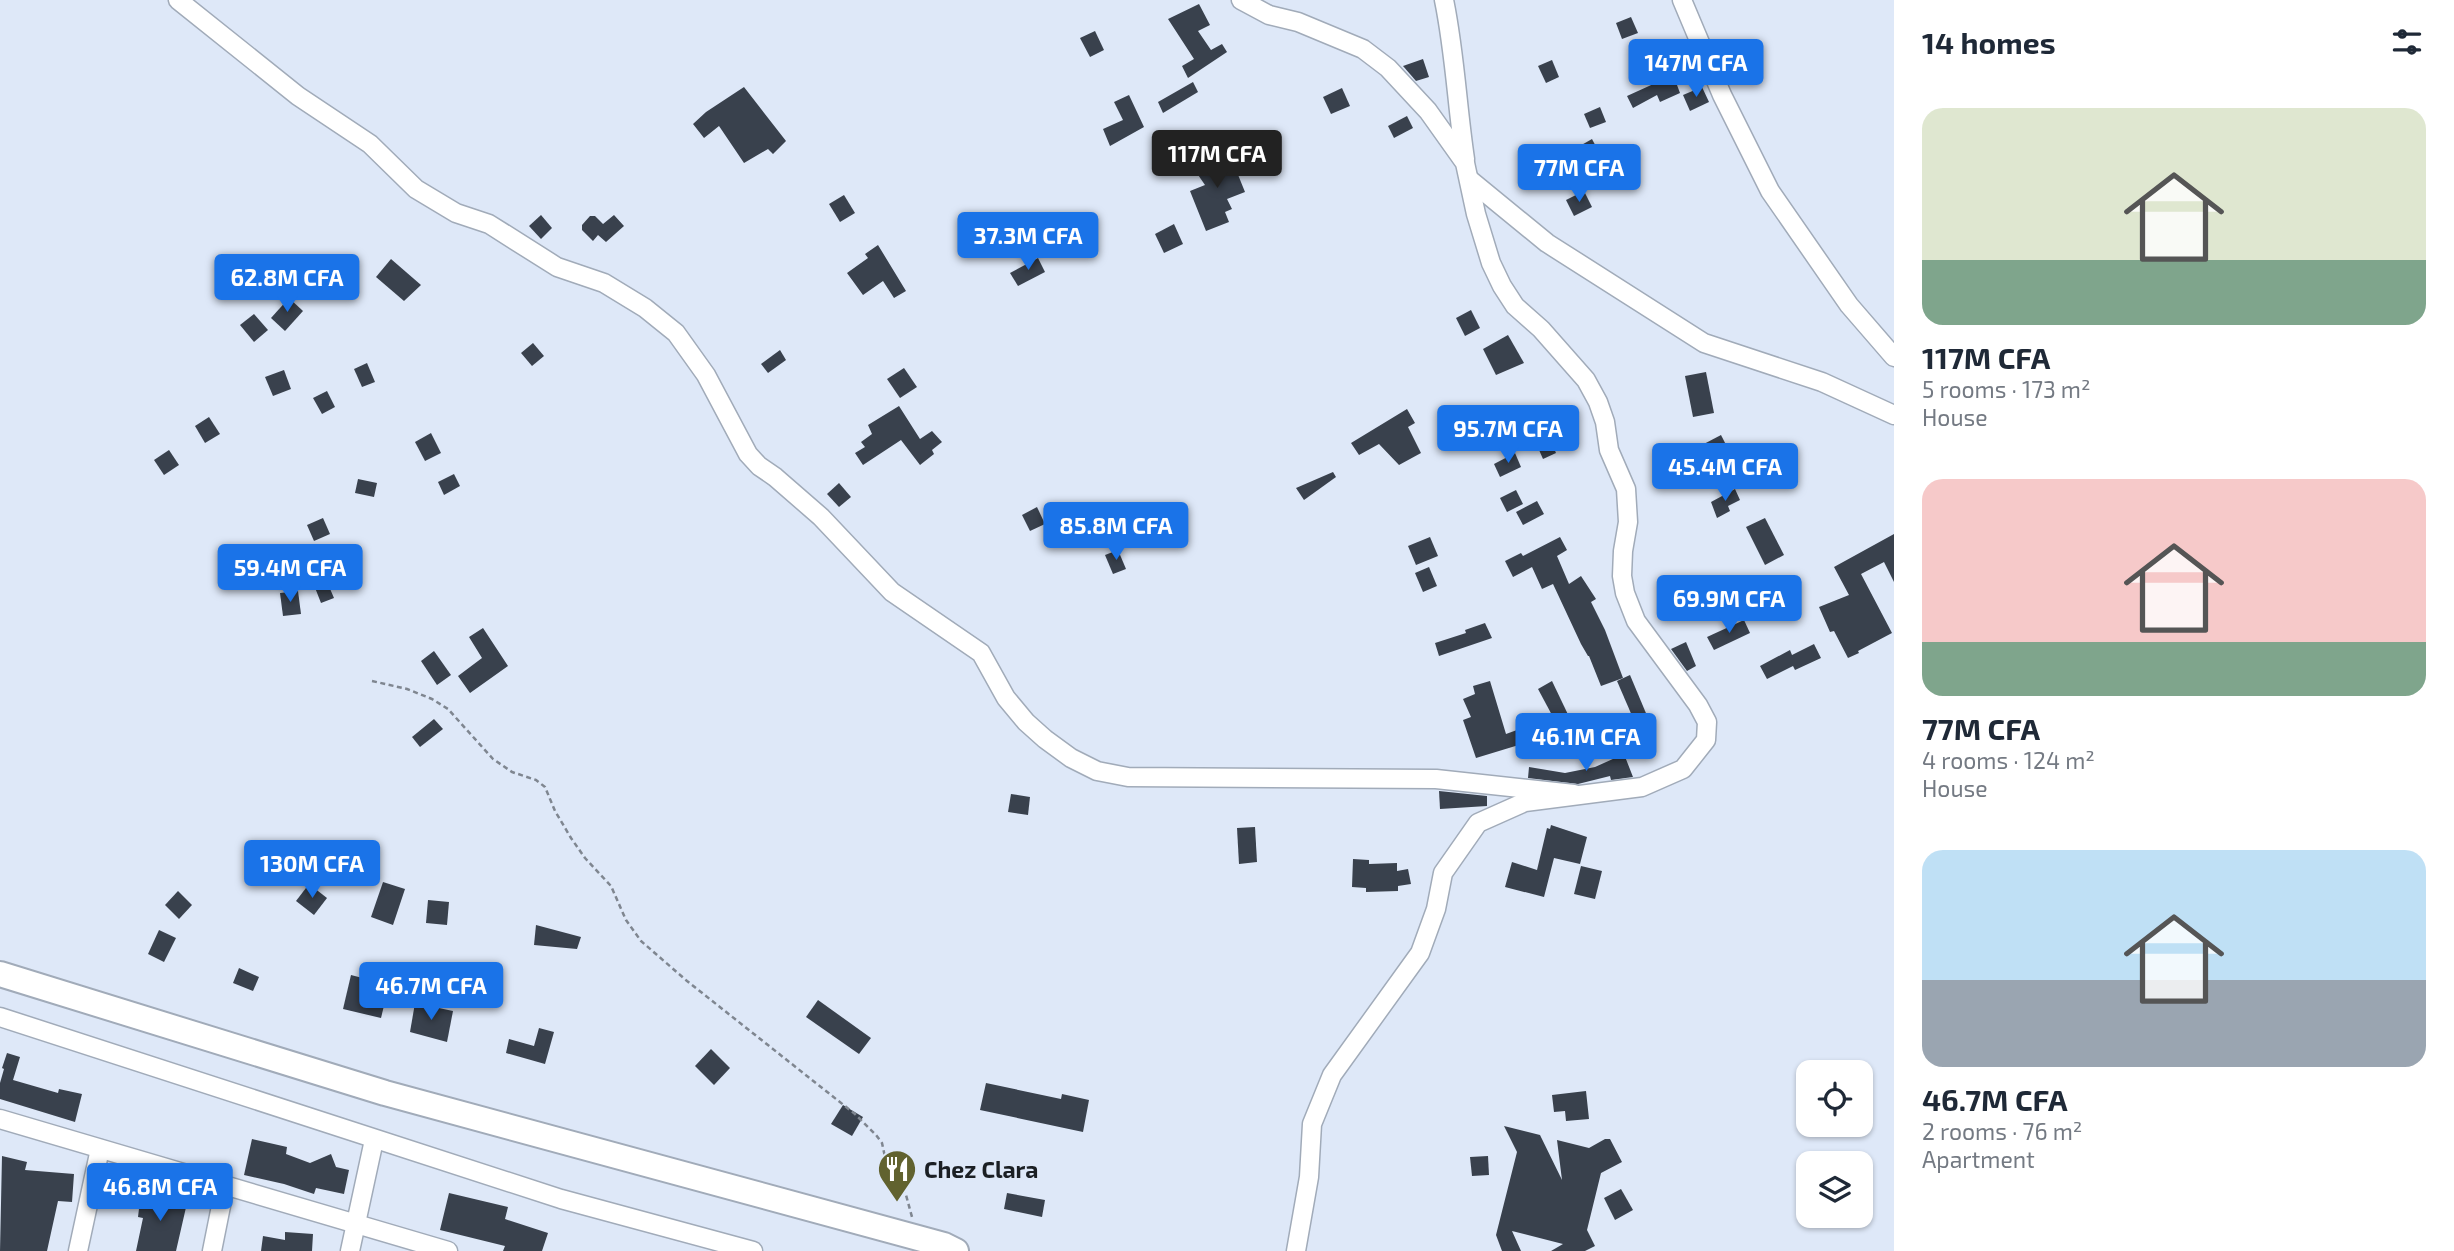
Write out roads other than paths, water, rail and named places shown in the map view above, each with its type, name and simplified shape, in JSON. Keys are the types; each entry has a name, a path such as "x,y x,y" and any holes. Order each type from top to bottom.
{"main road":[{"path":"0,974 384,1093 912,1245 944,1245 956,1251"}],"street":[{"path":"178,0 298,96 370,144 416,189 456,213 489,224 557,267 604,284 645,308 676,333 706,376 748,454 759,466 821,517 892,592 981,653 1006,698 1026,722 1071,758 1097,771 1128,777 1436,779 1574,794"},
{"path":"1241,0 1269,15 1297,22 1363,49 1388,68 1428,111 1465,163"},
{"path":"1296,1251 1309,1177 1312,1124 1332,1075 1420,953 1436,909 1443,873 1478,822 1525,802 1642,787 1683,769 1706,740 1707,722 1698,705 1636,621 1625,593 1622,576 1628,522 1626,489 1609,450 1605,422 1598,402 1586,380 1541,329 1516,306 1491,263 1476,214 1465,163 1456,100 1454,53 1444,0"},
{"path":"1682,0 1722,95 1770,191 1849,304 1894,357"},
{"path":"1470,180 1546,243 1704,343 1822,382 1894,415"},
{"path":"0,1017 561,1199 753,1251"},
{"path":"0,1119 448,1251"},
{"path":"350,1251 374,1140"},
{"path":"78,1251 100,1149"},
{"path":"212,1251 226,1186"}],"place":[{"name":"Chez Clara","path":"897,1203"}]}
